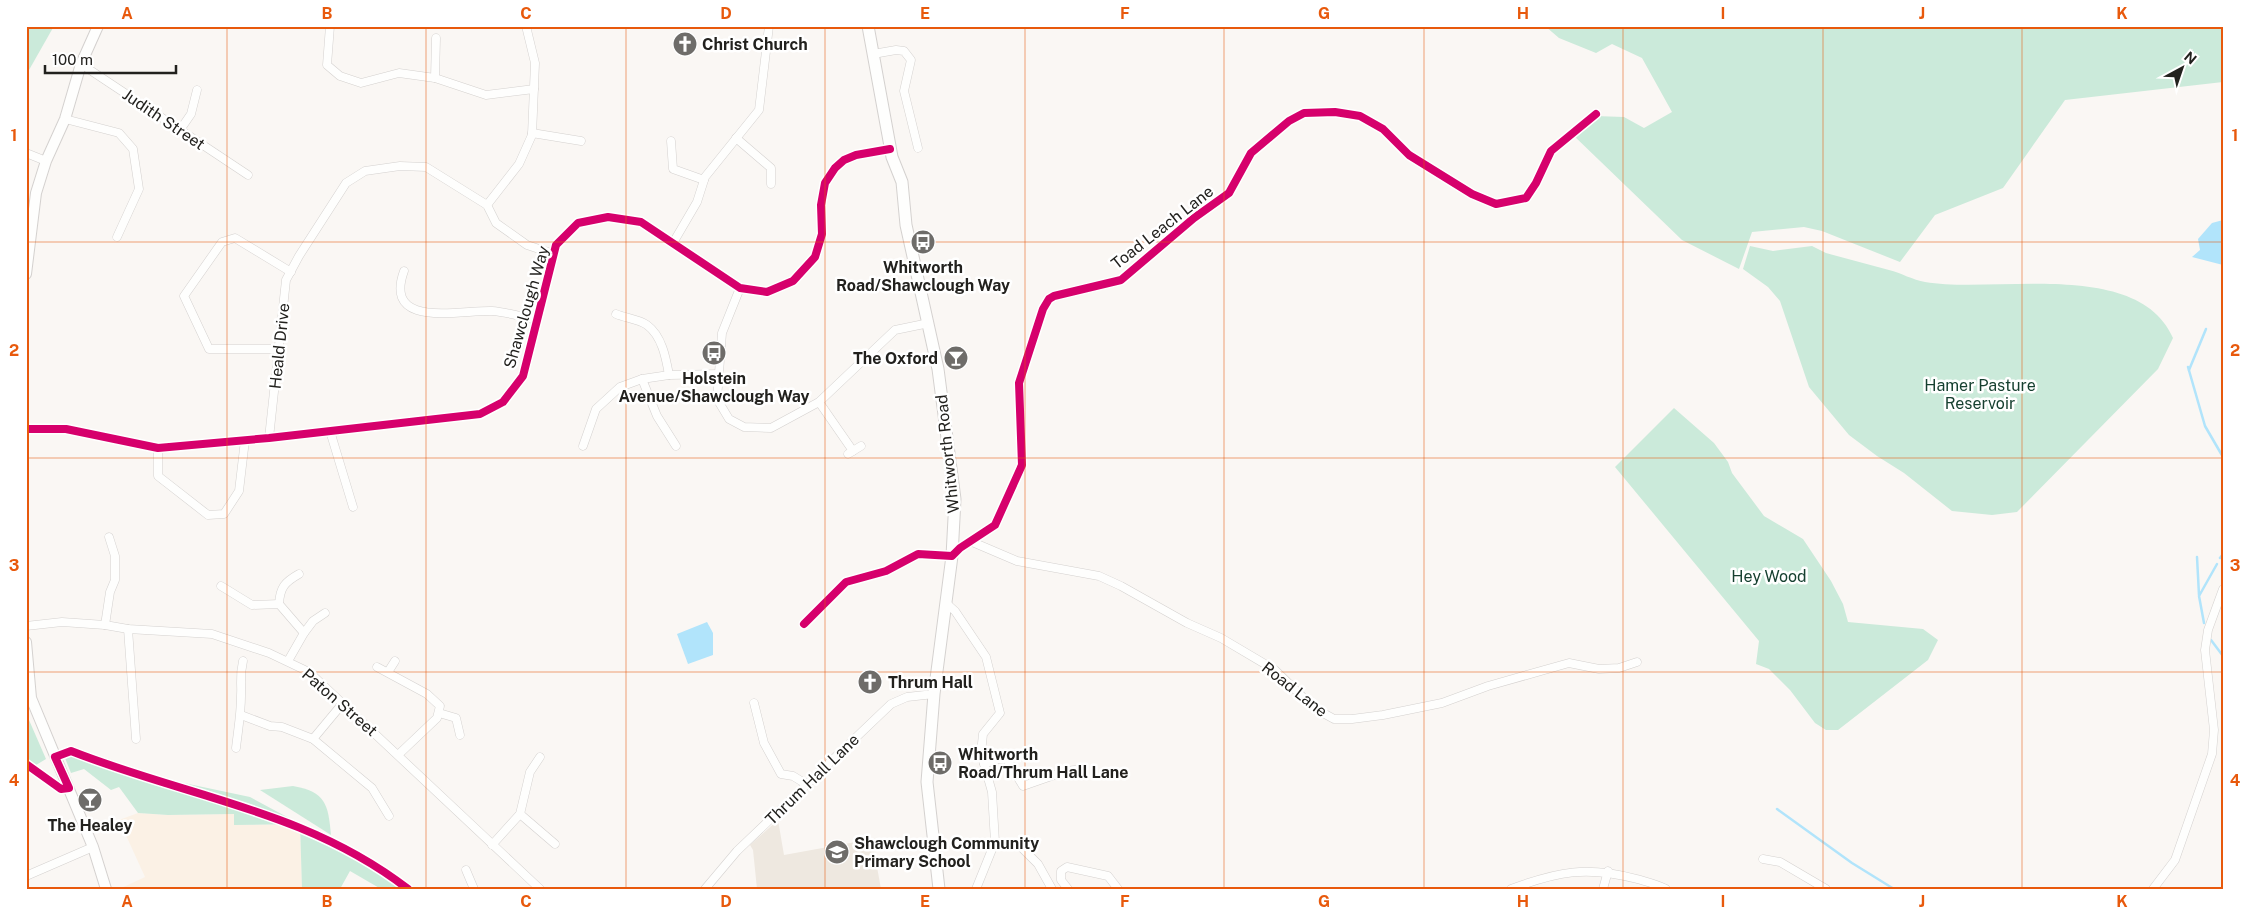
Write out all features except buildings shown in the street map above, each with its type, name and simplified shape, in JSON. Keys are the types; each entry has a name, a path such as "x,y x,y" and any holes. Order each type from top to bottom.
{"main road":[{"path":"26,274 36,193 46,160 65,119 81,64 98,26"},
{"name":"Whitworth Road","path":"868,26 890,149 902,182 906,225 938,369 955,499 952,556 934,694 927,782 939,889"},
{"path":"26,642 31,698 93,847 106,889"}],"street":[{"path":"330,26 327,64 340,76 361,83 400,73 435,78 486,95 534,89"},
{"path":"526,26 536,63 532,133 519,164 487,205 496,223 527,245 554,254"},
{"path":"673,243 697,202 704,180 759,110 769,26"},
{"path":"435,78 436,38"},
{"path":"873,54 896,50 904,51 911,60 904,91 918,148"},
{"name":"Judith Street","path":"81,64 248,175"},
{"path":"180,130 191,114 197,90"},
{"name":"Toad Leach Lane","path":"952,556 970,541 995,525 1022,464 1019,383 1043,309 1049,299 1054,296 1121,280 1194,218 1229,193 1251,153 1290,121 1304,113 1335,112 1360,116 1383,129 1409,155 1446,180 1496,204 1526,198 1536,183 1551,151 1596,114"},
{"path":"65,119 119,132 133,149 139,189 116,237"},
{"path":"532,133 581,141"},
{"path":"736,138 772,168 771,184"},
{"path":"671,142 673,169 704,180"},
{"name":"Shawclough Way","path":"26,429 66,429 158,448 269,438 480,414 503,402 523,376 556,245 578,223 608,217 641,222 740,288 767,292 793,281 815,258 822,234 821,205 825,183 835,168 844,160 856,155 890,149"},
{"path":"26,153 46,160"},
{"name":"Heald Drive","path":"269,438 286,280 299,256 346,183 365,171 400,166 426,167 487,205"},
{"path":"279,349 210,349 184,296 222,242 235,238 292,272"},
{"path":"404,271 399,285 399,293 403,301 410,308 418,311 438,313 493,311 537,320"},
{"path":"740,288 722,334 717,399 729,419 744,427 771,428 819,402 895,330 929,323"},
{"path":"616,314 647,325 660,342 666,355 669,375"},
{"path":"583,446 596,409 620,387 642,379 669,375 719,374"},
{"path":"642,379 657,416 676,446"},
{"path":"819,402 854,450"},
{"path":"330,431 353,507"},
{"path":"158,448 158,476 208,515 224,514 238,491 245,440"},
{"path":"105,625 110,592 115,580 115,556 109,537"},
{"name":"Road Lane","path":"970,541 1017,560 1099,576 1122,586 1262,662 1296,688 1314,708 1334,719 1383,715 1442,703 1488,686 1568,663 1599,669 1619,668 1637,662"},
{"path":"804,624 846,582 886,571 910,556 918,554 952,556"},
{"path":"299,574 287,581 280,590 280,604 304,633"},
{"path":"221,586 252,605 280,604"},
{"path":"2153,889 2175,860 2212,754 2214,730 2205,650 2208,630 2223,590"},
{"path":"946,603 955,611 990,665 1000,713 983,734 981,753 992,792 995,842 976,889"},
{"path":"288,661 313,621 325,613"},
{"name":"Paton Street","path":"26,626 62,622 105,625 128,630 212,634 269,652 288,661 309,672 540,889"},
{"path":"128,630 136,739"},
{"path":"236,748 242,693 239,678 243,661"},
{"path":"388,672 395,661"},
{"path":"377,667 427,694 440,706 437,718 398,755"},
{"name":"Thrum Hall Lane","path":"705,889 737,851 891,704 907,697 934,694"},
{"path":"313,739 343,703"},
{"path":"754,703 764,743 781,774 793,776 806,784"},
{"path":"438,713 456,718 460,734"},
{"path":"241,715 270,726 282,727 313,739 372,788 389,816"},
{"path":"492,845 520,814 530,772 540,757"},
{"path":"984,764 998,759 1007,759 1023,786 1066,771 1075,770"},
{"path":"26,764 61,790 69,788"},
{"path":"520,814 555,844"},
{"path":"1020,846 1038,864 1052,889"},
{"path":"26,876 93,847"},
{"path":"1763,859 1780,862 1826,889"},
{"path":"1068,889 1061,880 1061,871 1067,868 1108,876 1118,889"},
{"path":"466,870 474,889"},
{"path":"1511,889 1542,877 1580,871 1608,871 1666,889"},
{"path":"1603,889 1608,871"}],"shaded area":[{"path":"138,813 168,815 234,814 235,825 300,824 302,889 119,889 145,877 119,820"},
{"name":"Shawclough Community Primary School","path":"778,820 784,855 872,839 881,889 757,889 753,850 750,845"}],"green space":[{"path":"26,26 54,26 26,73"},
{"path":"1545,26 2223,26 2223,82 2065,100 2003,188 1935,215 1900,262 1822,231 1804,227 1752,232 1739,269 1682,240 1572,134 1595,116 1624,117 1644,128 1672,112 1642,58 1612,44 1596,53 1559,38"},
{"name":"Hamer Pasture Reservoir","path":"1750,246 1773,251 1812,246 1826,253 1894,271 1925,282 1954,285 2062,284 2097,288 2129,297 2155,313 2173,338 2158,369 2017,512 1992,515 1952,511 1904,473 1849,435 1809,387 1780,301 1768,287 1743,269"},
{"name":"Hey Wood","path":"1674,408 1714,443 1728,462 1732,473 1764,516 1803,539 1831,581 1843,604 1848,622 1923,629 1938,640 1928,660 1838,730 1826,730 1815,723 1790,690 1769,669 1756,664 1759,641 1615,467"},
{"path":"26,704 29,720 46,759 36,765 26,759"},
{"path":"73,756 94,764 250,797 300,824 234,825 234,814 168,815 138,813 119,787 111,790 84,769 71,773 65,758"},
{"path":"293,786 312,792 323,801 328,815 331,835 260,790"},
{"path":"300,824 402,889 381,889 350,871 340,889 302,889"}],"water":[{"path":"2223,220 2223,265 2192,257 2200,250 2198,239 2212,223"},
{"path":"707,622 713,633 713,655 688,664 677,634"}],"waterway":[{"path":"2189,370 2206,329"},
{"path":"2188,367 2205,426 2223,457"},
{"path":"2220,558 2223,554"},
{"path":"2197,557 2199,595"},
{"path":"2204,623 2199,596 2217,564"},
{"path":"2211,640 2223,656"},
{"path":"1777,809 1852,863 1894,889"}],"cycle path":[{"path":"804,624 846,582 886,571 918,554 952,556 960,548 995,525 1022,465 1019,383 1043,309 1049,299 1054,296 1121,280 1194,218 1229,193 1251,153 1289,121 1304,113 1335,112 1360,116 1383,129 1409,155 1472,194 1496,204 1526,198 1536,183 1551,151 1596,114"},
{"path":"26,429 66,429 158,448 269,438 480,414 503,402 523,376 556,245 578,223 608,217 641,222 740,288 767,292 793,281 815,257 822,234 821,205 825,183 835,168 844,160 856,155 890,149"},
{"path":"26,764 61,789 69,788 55,757 71,751 287,823 329,841 369,862 408,889"}],"place":[{"name":"Christ Church","path":"685,44"},
{"name":"Whitworth Road/Shawclough Way","path":"923,242"},
{"name":"Holstein Avenue/Shawclough Way","path":"714,353"},
{"name":"The Oxford","path":"956,358"},
{"name":"Thrum Hall","path":"870,682"},
{"name":"Whitworth Road/Thrum Hall Lane","path":"940,763"},
{"name":"The Healey","path":"90,800"},
{"name":"Shawclough Community Primary School","path":"837,852"}]}
